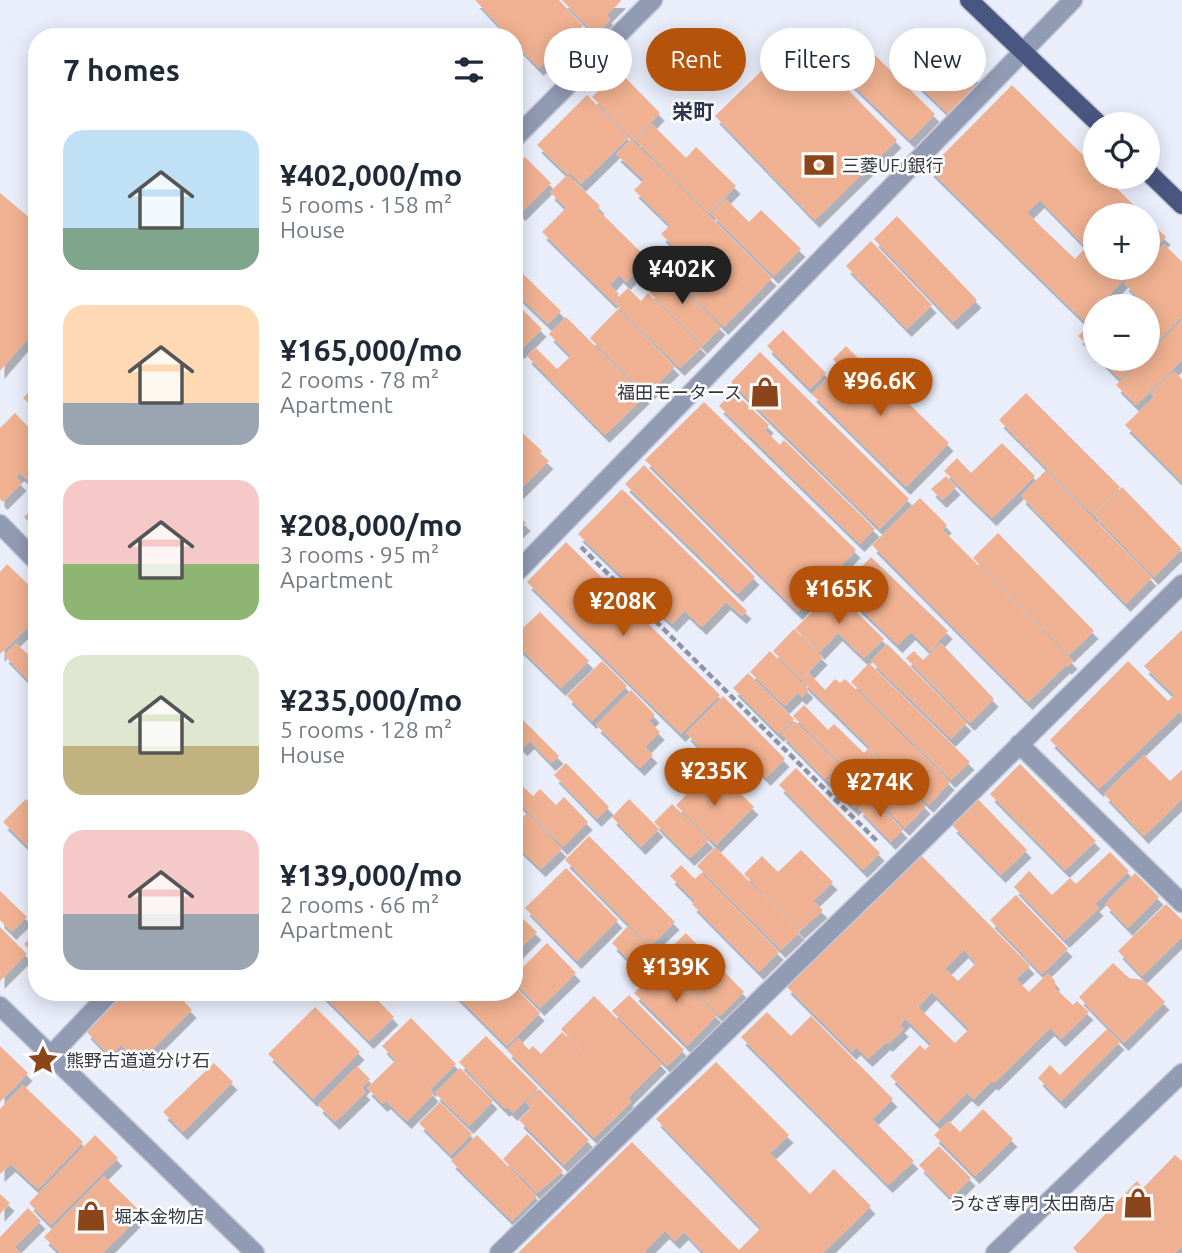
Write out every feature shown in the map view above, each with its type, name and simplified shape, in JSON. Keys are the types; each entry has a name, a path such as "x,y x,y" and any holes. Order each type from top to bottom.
{"main road":[{"path":"970,0 1087,112"},
{"path":"1160,184 1182,205"}],"street":[{"path":"523,130 653,0"},
{"path":"523,566 1073,0"},
{"path":"0,524 28,553"},
{"path":"499,1253 1182,584"},
{"path":"1019,744 1182,903"},
{"path":"51,1055 102,1001"},
{"path":"0,1006 254,1253"},
{"path":"995,1253 1182,1073"}],"path":[{"path":"561,527 900,863"}],"building":[{"path":"475,0 559,0 583,26 544,28 544,63 539,68 523,51 523,28 501,28"},
{"path":"562,0 621,1 607,15 610,20 601,28 589,28"},
{"path":"875,55 889,69 889,91 911,91 935,114 910,140 859,91 875,91"},
{"path":"760,72 760,91 849,91 897,140 815,220 715,116 741,91 746,91 746,86"},
{"path":"632,84 660,113 634,140 592,97 598,91 632,91"},
{"path":"1012,85 1083,155 1083,189 1117,189 1132,203 1083,203 1083,244 1040,200 1027,213 1075,259 1083,250 1083,280 1123,280 1110,294 1083,294 1083,320 929,169"},
{"path":"925,91 975,91 975,96 953,118"},
{"path":"587,95 629,137 581,184 537,145"},
{"path":"652,124 686,158 696,147 736,186 709,214 635,140"},
{"path":"631,139 772,278 724,327 664,268 679,252 661,234 670,225 634,190 644,180 616,154"},
{"path":"525,157 551,183 523,211"},
{"path":"566,176 600,206 597,209 648,259 626,282 619,275 610,285 619,294 612,301 542,232 566,208 550,192"},
{"path":"0,193 28,216 28,338 0,371"},
{"path":"726,199 749,222 761,210 801,249 774,276 711,214"},
{"path":"897,216 977,300 953,322 874,239"},
{"path":"1160,231 1166,237 1160,243"},
{"path":"871,241 932,305 907,329 846,266"},
{"path":"1164,244 1182,262 1182,317 1160,339 1160,294 1134,294 1124,283 1127,280 1160,280 1160,248"},
{"path":"658,264 721,327 703,346 649,292 654,287 645,277"},
{"path":"523,274 561,311 548,324 523,300"},
{"path":"628,288 641,301 648,293 702,347 680,368 613,302"},
{"path":"618,309 675,367 646,395 590,338"},
{"path":"523,310 542,329 523,348"},
{"path":"566,317 645,396 605,435 527,356 536,348 557,369 571,356 549,334"},
{"path":"1182,320 1182,360 1136,405 1116,385 1131,371 1160,371 1160,342"},
{"path":"783,330 826,373 810,389 767,346"},
{"path":"846,346 949,443 906,487 812,394 839,366 833,359"},
{"path":"760,352 909,499 880,529 731,382"},
{"path":"1112,371 1128,371 1120,379"},
{"path":"1173,371 1182,379 1182,482 1125,425 1154,397 1151,393"},
{"path":"733,391 769,425 765,430 780,445 784,440 875,529 860,544 719,406"},
{"path":"1026,393 1120,487 1093,515 999,420"},
{"path":"704,402 856,550 798,612 645,460"},
{"path":"15,413 28,427 28,481 20,473 16,477 22,483 3,502 0,499 0,428"},
{"path":"523,433 542,451 540,453 549,461 523,487"},
{"path":"1002,443 1035,476 992,518 944,471 957,458 971,473"},
{"path":"644,465 755,577 738,594 625,484"},
{"path":"1046,470 1152,578 1126,604 1021,496"},
{"path":"946,476 956,487 942,500 931,489"},
{"path":"1122,487 1182,549 1154,577 1094,515"},
{"path":"622,489 747,611 742,616 726,602 702,627 685,611 672,624 578,534"},
{"path":"920,498 947,525 943,530 1073,661 1028,702 872,545"},
{"path":"998,533 1094,631 1069,655 973,558"},
{"path":"566,542 720,695 681,734 527,582"},
{"path":"871,557 948,631 930,651 911,632 898,645 840,589"},
{"path":"7,564 28,584 28,627 0,654 0,572"},
{"path":"834,590 884,639 864,658 838,633 820,652 795,629"},
{"path":"540,612 589,661 561,688 523,651 523,628"},
{"path":"794,629 823,657 801,680 773,651"},
{"path":"1182,630 1182,715 1179,712 1099,789 1050,740 1128,661 1168,701 1174,695 1144,666"},
{"path":"16,643 28,654 28,680 4,655"},
{"path":"941,643 994,699 970,723 906,658 914,651 923,660"},
{"path":"887,644 967,723 951,739 871,661"},
{"path":"770,651 809,690 802,697 798,693 785,706 750,672"},
{"path":"602,661 627,686 592,721 567,696"},
{"path":"869,663 970,762 951,780 851,682"},
{"path":"748,673 794,719 779,734 733,688"},
{"path":"809,673 825,690 835,679 840,683 845,679 950,782 929,805 802,681"},
{"path":"631,690 655,715 649,721 660,732 645,747 653,755 640,768 596,725"},
{"path":"723,696 785,759 766,778 740,751 722,770 686,733"},
{"path":"804,705 828,730 834,724 864,753 869,748 926,806 905,828 793,716"},
{"path":"523,720 559,756 551,763 530,741 523,748"},
{"path":"795,721 840,765 825,779 781,734"},
{"path":"1144,755 1170,781 1182,770 1182,799 1144,836 1104,794"},
{"path":"566,763 609,807 597,819 554,775"},
{"path":"1020,764 1096,841 1065,870 990,794"},
{"path":"841,767 868,795 854,808 827,780"},
{"path":"796,768 880,853 863,870 779,785"},
{"path":"708,773 727,793 734,787 754,807 716,845 676,805"},
{"path":"523,787 533,796 540,789 556,805 564,797 588,822 563,847 523,807"},
{"path":"870,796 903,830 891,842 858,808"},
{"path":"26,799 28,846 3,822"},
{"path":"629,799 659,829 641,847 612,817"},
{"path":"978,799 1027,850 1001,875 952,825"},
{"path":"672,804 709,840 690,858 654,822"},
{"path":"527,813 562,849 541,869 523,852 523,817"},
{"path":"589,836 675,922 650,946 565,860"},
{"path":"715,847 800,932 781,950 697,866"},
{"path":"801,850 833,882 813,901 823,910 800,931 744,874 762,856 778,872"},
{"path":"1110,852 1129,871 1095,904 1099,908 1065,940 1014,887 1029,871 1052,895 1070,878 1076,884"},
{"path":"920,854 1030,966 1016,979 1029,992 1048,973 1055,981 1055,988 1073,1005 1077,1001 1089,1012 1061,1039 1050,1028 994,1083 992,1081 974,1099 967,1093 937,1123 890,1076 920,1045 925,1050 931,1044 906,1019 900,1025 904,1029 868,1059 856,1047 852,1052 786,986 841,929 843,932 868,908 866,906","holes":["964,950 976,963 958,981 945,969","932,992 969,1029 955,1043 918,1007"]},
{"path":"681,865 695,879 701,873 779,952 759,972 692,904 695,901 670,876"},
{"path":"566,868 618,920 577,961 525,908"},
{"path":"1135,873 1159,897 1128,928 1105,904"},
{"path":"0,891 27,917 12,932 0,920"},
{"path":"1016,895 1068,949 1042,974 990,920"},
{"path":"1166,904 1182,920 1182,937 1142,976 1118,951"},
{"path":"523,919 537,932 523,946"},
{"path":"628,926 656,954 639,970 612,943"},
{"path":"0,927 27,954 0,981"},
{"path":"686,933 744,992 720,1016 661,957"},
{"path":"547,943 576,973 540,1008 523,991 523,967"},
{"path":"665,963 717,1015 687,1046 634,993"},
{"path":"1113,963 1129,978 1143,980 1165,1002 1124,1043 1079,997"},
{"path":"523,995 540,1013 507,1046 462,1001 523,1001"},
{"path":"629,995 684,1050 667,1066 612,1011"},
{"path":"594,996 662,1064 628,1098 631,1102 594,1138 507,1050 518,1038 529,1050 533,1046 541,1054 562,1032 596,1066 561,1029"},
{"path":"115,1001 184,1001 192,1010 139,1063 121,1045 110,1056 86,1031"},
{"path":"329,1001 379,1001 394,1017 369,1041"},
{"path":"315,1007 360,1052 313,1099 268,1054"},
{"path":"767,1012 791,1036 811,1016 893,1099 872,1119 914,1161 888,1185 741,1037"},
{"path":"411,1018 456,1064 431,1089 419,1077 434,1094 407,1121 386,1101 383,1104 367,1088 395,1061 416,1081 382,1046"},
{"path":"1107,1029 1120,1042 1061,1101 1038,1078 1050,1065 1060,1075"},
{"path":"486,1036 538,1088 513,1113 507,1107 505,1109 459,1062"},
{"path":"0,1046 28,1073 0,1102"},
{"path":"716,1062 789,1135 770,1153 810,1194 834,1169 871,1206 823,1253 704,1253 684,1232 675,1241 665,1231 645,1251 647,1253 518,1253 632,1142 739,1250 761,1228 656,1119"},
{"path":"214,1063 233,1082 183,1132 163,1112"},
{"path":"357,1066 370,1079 362,1088 366,1092 335,1122 318,1105"},
{"path":"460,1068 493,1101 469,1126 435,1093"},
{"path":"23,1085 83,1142 38,1189 11,1164 0,1174 0,1109"},
{"path":"539,1089 589,1140 564,1165 519,1120 531,1108 526,1102"},
{"path":"440,1102 472,1134 451,1155 419,1123"},
{"path":"983,1109 1013,1139 975,1176 934,1135 949,1121 960,1132"},
{"path":"527,1134 563,1171 537,1193 503,1159"},
{"path":"95,1135 118,1158 51,1225 29,1203"},
{"path":"477,1135 537,1196 512,1221 451,1161"},
{"path":"939,1146 971,1178 951,1198 919,1165"},
{"name":"うなぎ専門 太田商店","path":"1175,1155 1182,1161 1182,1246 1175,1253 1078,1253 1073,1248 1137,1181 1143,1188"},
{"path":"104,1176 142,1213 103,1253 60,1253 44,1237"},
{"path":"0,1194 10,1203 0,1214"},
{"path":"28,1208 41,1221 15,1247 21,1253 0,1253 0,1237"}],"place":[{"name":"三菱UFJ銀行","path":"819,165"},
{"name":"福田モータース","path":"765,392"},
{"name":"熊野古道道分け石","path":"43,1060"},
{"name":"うなぎ専門 太田商店","path":"1138,1203"},
{"name":"堀本金物店","path":"91,1216"}],"district":[{"name":"栄町","path":"693,111"}]}
